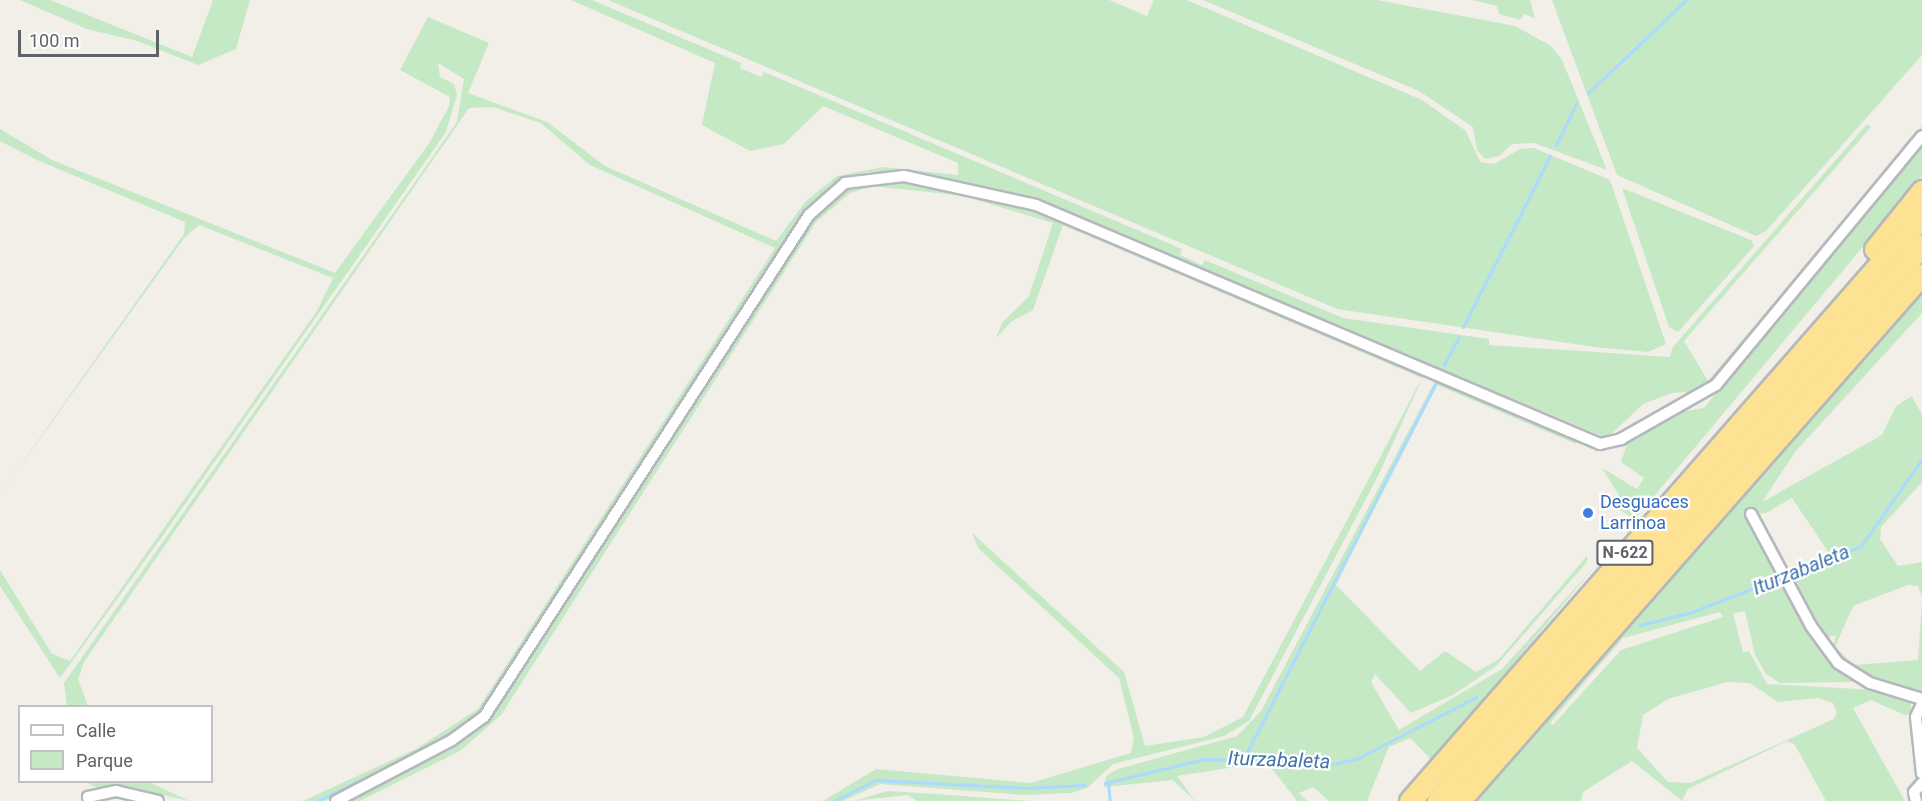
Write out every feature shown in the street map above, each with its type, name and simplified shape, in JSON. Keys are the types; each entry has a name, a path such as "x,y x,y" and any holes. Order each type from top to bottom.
{"highway":[{"path":"1853,296 1877,246 1922,191"},
{"name":"N-622","path":"1410,801 1922,216"},
{"name":"N-622","path":"1438,801 1922,245"},
{"path":"1459,801 1922,273"}],"street":[{"path":"336,801 452,740 484,717 809,215 845,183 904,176 1036,205 1600,444 1621,440 1716,385 1922,136"},
{"path":"1751,514 1811,626 1838,663 1870,683 1922,699"},
{"path":"1922,704 1916,717 1922,774"},
{"path":"1916,801 1914,792 1922,783"},
{"path":"89,801 88,797 116,791 158,801"}],"green space":[{"path":"20,0 50,0 192,57 213,0 250,0 236,49 198,65 137,41 87,29"},
{"path":"571,0 592,0 741,63 740,68 761,77 764,72 1182,249 1180,255 1202,265 1205,260 1343,318 1489,339 1489,345 1670,357 1673,347 1867,124 1871,127 1684,341 1708,381 1922,126 1922,130 1713,381 1687,398 1685,392 1672,393 1643,404 1607,438 1029,198 926,174 866,172 847,177 806,211 490,705 475,721 406,762 325,801 303,801 416,749 478,709 775,248 590,165 541,123 493,107 469,108 84,662 78,679 88,705 67,705 64,683 457,122 464,79 438,63 440,77 454,84 457,95 446,132 60,678 0,586 0,570 52,654 70,661 317,311 333,278 199,225 185,237 0,494 184,234 185,222 37,160 0,141 0,129 52,160 335,273 430,142 449,106 450,97 400,70 428,17 489,43 468,93 547,122 605,166 776,241 806,201 837,176 883,167 958,175 958,163 823,106 784,144 750,151 702,125 715,63"},
{"path":"608,0 1109,0 1147,16 1154,0 1187,0 1422,100 1466,131 1480,162 1494,164 1520,149 1534,148 1610,180 1666,344 1648,352 1595,347 1337,309"},
{"path":"1203,0 1377,0 1515,26 1551,46 1562,60 1607,170 1534,143 1512,144 1499,156 1485,159 1477,150 1473,127 1419,91"},
{"path":"1472,0 1530,0 1535,18 1524,14 1520,20 1499,14 1497,6"},
{"path":"1552,0 1922,0 1922,55 1766,231 1756,236 1617,175"},
{"path":"1922,145 1922,176 1635,519 1615,507 1620,497 1602,468 1637,489 1644,478 1621,462 1627,444 1679,412 1704,408"},
{"path":"889,178 996,198 1050,215 1424,374 1379,474 1249,721 1224,736 1113,764 1087,788 1071,793 1024,795 880,784 843,801 823,801 876,769 1031,783 1131,753 1134,738 1119,678 978,548 972,533 1124,672 1145,746 1204,737 1243,717 1422,378 1063,225 1033,310 1012,321 996,338 1002,323 1029,296 1053,223 964,196 873,186 850,193 816,222 501,715 460,751 360,801 345,801 452,749 486,724 817,210 840,190"},
{"path":"1622,188 1751,240 1754,246 1678,332 1669,327"},
{"path":"1922,291 1922,313 1795,452 1762,502 1882,435 1896,406 1912,396 1922,415 1922,482 1881,527 1880,539 1898,566 1922,562 1922,597 1918,586 1908,585 1853,606 1835,647 1854,665 1918,660 1922,602 1922,692 1857,671 1835,654 1833,648 1836,635 1824,638 1790,574 1829,553 1792,498 1766,513 1748,515 1815,642 1853,682 1780,683 1766,674 1755,655 1745,611 1733,613 1743,652 1749,651 1767,684 1874,690 1911,700 1911,714 1905,715 1871,700 1853,708 1905,801 1826,801 1795,745 1787,741 1688,789 1682,801 1632,761 1583,792 1581,801 1471,801","holes":["1720,612 1723,617 1621,650 1553,725 1550,723 1623,638","1727,682 1750,683 1778,702 1818,698 1833,703 1837,712 1834,719 1691,783 1668,782 1637,748 1643,715 1668,699"]},
{"path":"1436,379 1576,438 1576,444 1437,385 1336,585 1420,671 1445,651 1476,672 1498,660 1587,556 1587,562 1496,666 1453,695 1411,713 1375,674 1371,682 1399,730 1502,669 1597,564 1428,765 1430,758 1410,738 1389,747 1367,801 1329,801 1313,787 1299,793 1307,801 1297,801 1267,762 1177,776 1195,801 1173,780 1104,787 1106,776 1118,769 1237,736 1261,711"},
{"path":"88,783 151,783 189,801 129,787 99,789"},
{"path":"887,791 1029,801 917,801 907,795 854,801"}],"waterway":[{"path":"1588,93 1686,0"},
{"path":"1556,145 1576,104"},
{"path":"1463,327 1550,156"},
{"path":"1444,365 1459,337"},
{"path":"1244,758 1437,381"},
{"path":"585,551 648,451"},
{"name":"Iturzabaleta","path":"1640,625 1692,612 1861,546 1922,459"},
{"name":"Iturzabaleta","path":"1105,783 1204,759 1333,764 1358,758 1476,697"},
{"path":"471,720 484,708"},
{"path":"317,801 398,762"},
{"name":"Iturzabaleta","path":"834,801 875,780 1026,788 1084,785"},
{"path":"1108,783 1110,801"}],"place":[{"name":"Desguaces Larrinoa","path":"1588,513"}]}
